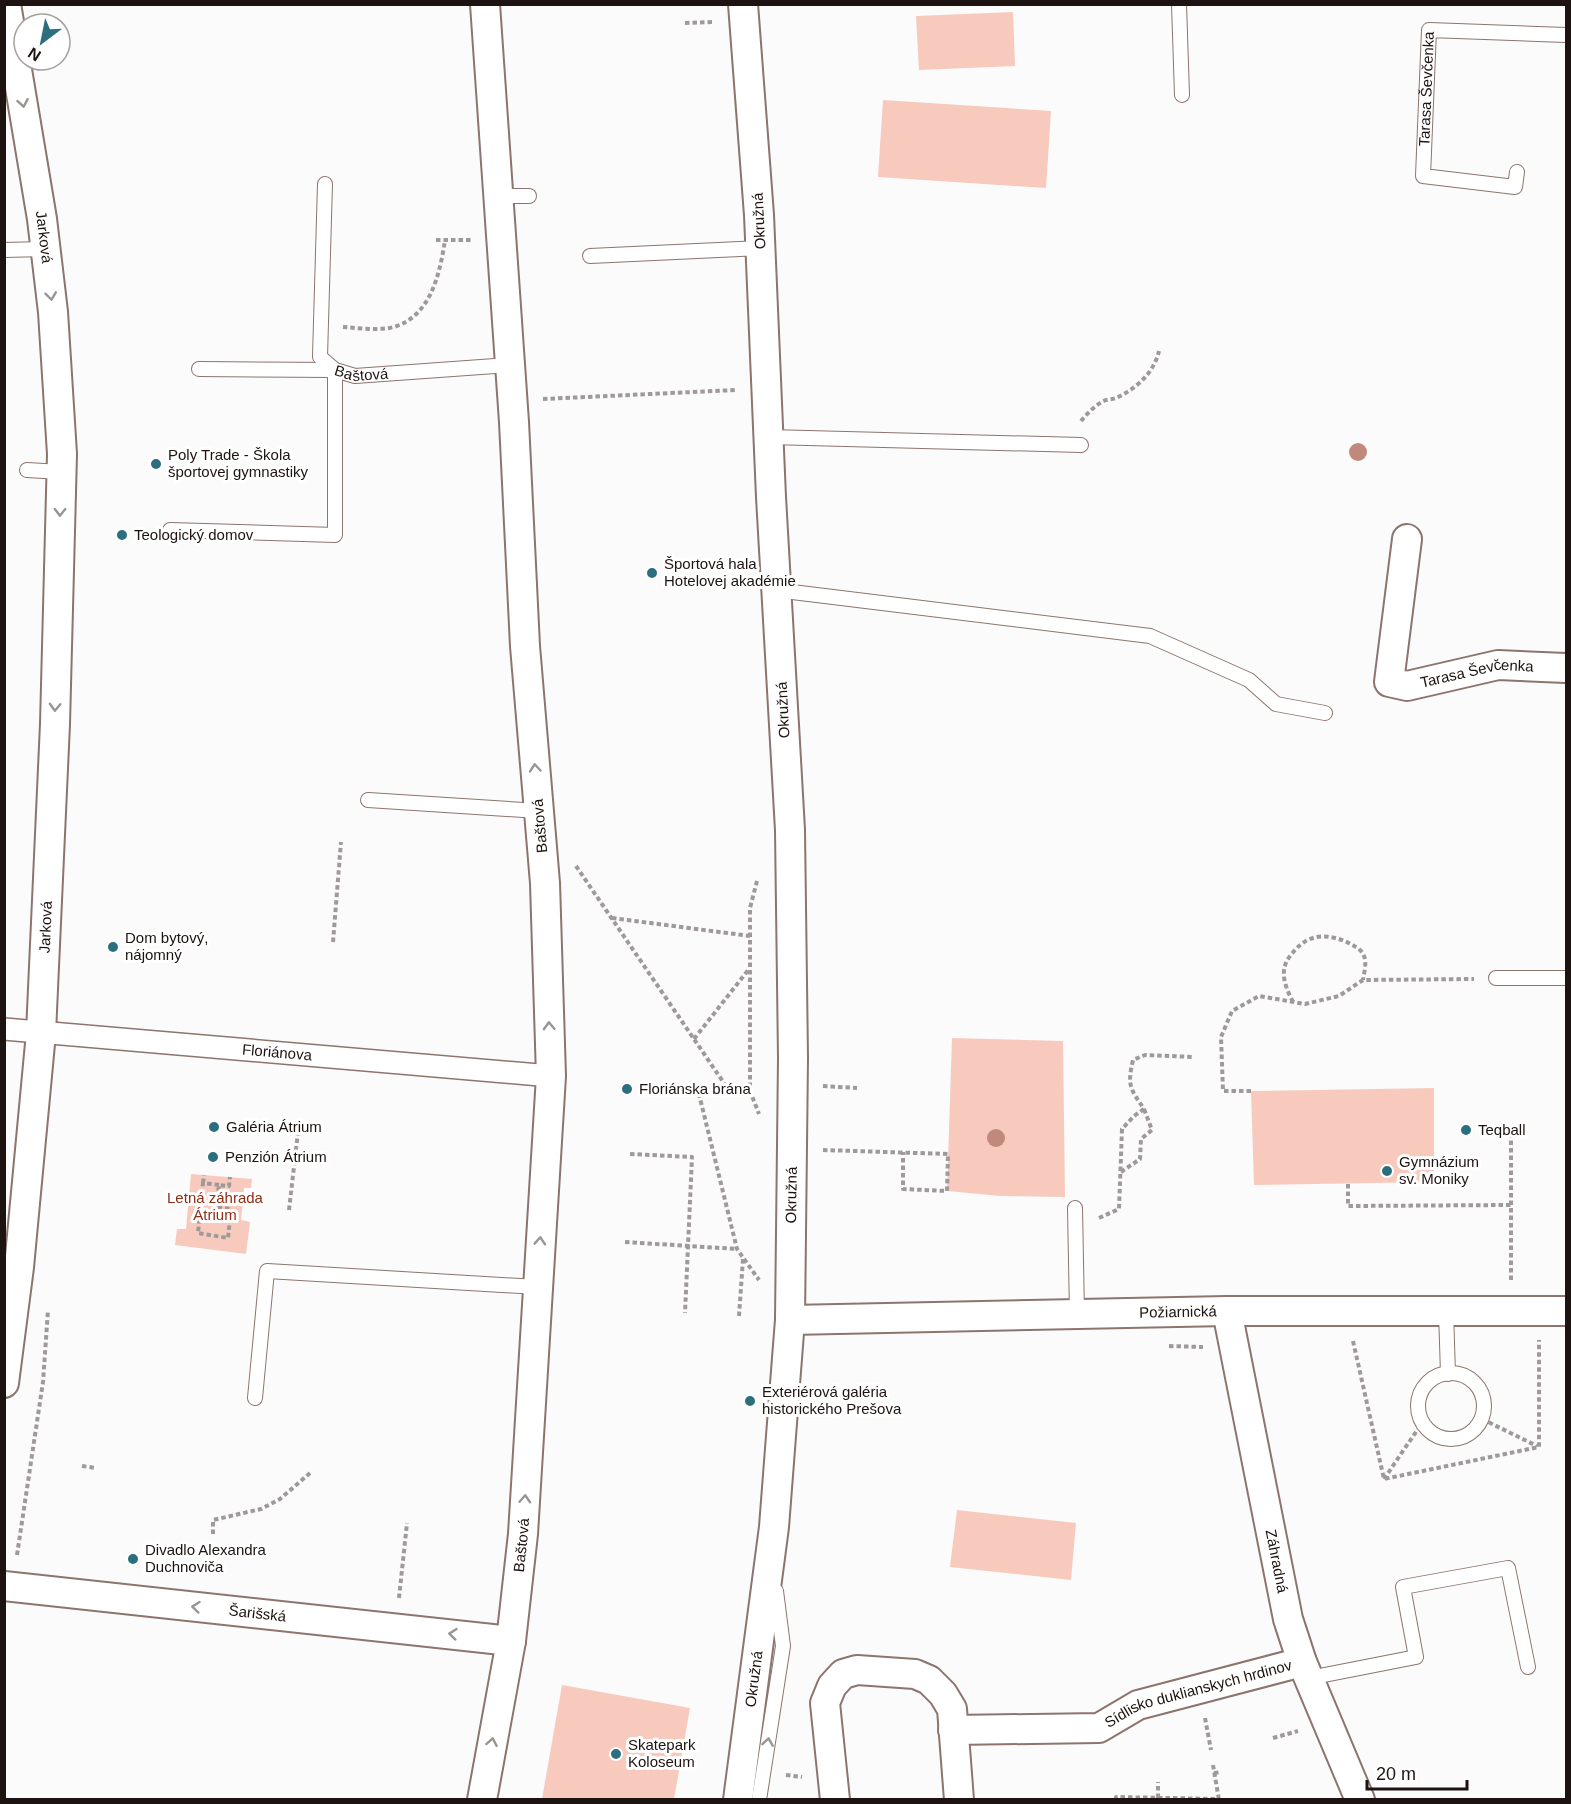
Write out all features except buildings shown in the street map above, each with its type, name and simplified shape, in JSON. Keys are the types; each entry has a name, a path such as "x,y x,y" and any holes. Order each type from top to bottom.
{"street":[{"name":"Jarková","path":"4,1383 20,1267 41,1033 55,724 62,454 53,312 25,110 6,4"},
{"name":"Baštová","path":"482,1800 511,1641 523,1534 551,1076 544,883 525,646 485,4"},
{"name":"Okružná","path":"738,1800 774,1527 790,1320 793,1058 790,830 776,590 761,248 743,4"},
{"name":"Tarasa Ševčenka","path":"1407,539 1389,682 1407,686 1498,665 1566,668"},
{"name":"Floriánova","path":"4,1029 551,1076"},
{"name":"Požiarnická","path":"790,1320 1227,1311 1566,1311"},
{"name":"Záhradná","path":"1227,1311 1288,1619 1305,1670 1360,1800"},
{"name":"Šarišská","path":"4,1586 511,1641"},
{"path":"835,1800 825,1703 832,1686 843,1674 857,1670 915,1674 929,1680 943,1694 952,1709 959,1800"},
{"name":"Sídlisko duklianskych hrdinov","path":"953,1730 1099,1728 1138,1705 1305,1670"}],"lane":[{"path":"1179,4 1182,94"},
{"name":"Tarasa Ševčenka","path":"1517,172 1515,187 1423,176 1429,30 1566,35"},
{"name":"Baštová","path":"325,184 320,357 335,370 355,376 509,365"},
{"path":"498,196 529,196"},
{"path":"590,256 761,248"},
{"path":"4,250 45,249"},
{"path":"170,530 335,535 335,370 199,369"},
{"path":"769,437 1081,445"},
{"path":"27,470 61,472"},
{"path":"776,590 1150,636 1249,680 1276,704 1325,713"},
{"path":"368,800 538,811"},
{"path":"1496,978 1566,978"},
{"path":"1075,1208 1077,1314"},
{"path":"255,1398 267,1270 537,1287"},
{"path":"1446,1311 1448,1374"},
{"path":"1460,1375 1470,1379 1478,1386 1484,1407 1482,1419 1468,1434 1448,1439 1438,1437 1422,1423 1418,1401 1428,1382 1438,1376 1460,1375"},
{"path":"759,1800 783,1646 771,1553"},
{"path":"1305,1670 1416,1657 1403,1587 1508,1568 1528,1667"}],"path":[{"path":"685,23 715,21"},
{"path":"321,325 380,328 394,327 408,320 419,311 434,288 442,262 445,240"},
{"path":"1061,444 1096,406 1117,398 1143,380 1156,362 1159,351"},
{"path":"533,400 738,390"},
{"path":"333,942 341,842"},
{"path":"574,865 728,1089"},
{"path":"759,872 750,908 750,1090 761,1119"},
{"path":"611,918 750,936"},
{"path":"1294,1003 1284,979 1284,967 1298,947 1318,936 1338,938 1358,948 1364,956 1363,980"},
{"path":"694,1039 750,968"},
{"path":"1251,1091 1223,1091 1221,1037 1232,1011 1259,996 1305,1004 1339,996 1363,980 1496,978"},
{"path":"1120,1172 1140,1159 1141,1139 1152,1130 1144,1109 1128,1080 1133,1060 1145,1056 1194,1057"},
{"path":"689,1086 750,1090"},
{"path":"697,1086 737,1249 765,1288"},
{"path":"816,1086 857,1088"},
{"path":"1093,1220 1119,1209 1122,1129 1144,1109"},
{"path":"289,1210 298,1132"},
{"path":"1511,1132 1511,1287"},
{"path":"816,1150 903,1152 948,1154 947,1191 903,1190 903,1152"},
{"path":"630,1154 692,1156 685,1313"},
{"path":"204,1175 198,1233 228,1238 231,1209 216,1207 219,1185"},
{"path":"203,1183 229,1186 230,1178"},
{"path":"1348,1184 1348,1206 1511,1205"},
{"path":"625,1242 737,1249"},
{"path":"739,1316 744,1258"},
{"path":"1539,1340 1539,1447"},
{"path":"1353,1341 1384,1479"},
{"path":"1482,1419 1539,1447"},
{"path":"1384,1479 1422,1423"},
{"path":"1384,1479 1539,1447"},
{"path":"30,1461 38,1462"},
{"path":"82,1466 96,1468"},
{"path":"213,1534 213,1520 261,1509 280,1499 310,1473"},
{"path":"395,1628 407,1523"},
{"path":"1273,1738 1305,1729"},
{"path":"1116,1800 1116,1797 1219,1799 1213,1766"},
{"path":"1214,1773 1221,1772"},
{"path":"1158,1782 1158,1798"}],"green space":[{"path":"1013,12 1015,66 919,70 916,16"},
{"path":"883,100 1051,111 1046,188 878,177"},
{"path":"952,1038 1063,1041 1065,1197 1001,1196 947,1191"},
{"path":"1434,1088 1434,1182 1254,1185 1251,1091"},
{"name":"Letná záhrada Átrium","path":"191,1174 252,1179 251,1188 244,1188 241,1220 250,1222 246,1254 175,1245 177,1229 186,1229"},
{"path":"957,1510 1076,1523 1071,1580 950,1567"},
{"name":"Skatepark Koloseum","path":"562,1685 690,1708 674,1799 542,1799"}],"place":[{"name":"Poly Trade - Škola športovej gymnastiky","path":"156,464"},
{"name":"Teologický domov","path":"122,535"},
{"name":"Športová hala Hotelovej akadémie","path":"652,573"},
{"name":"Dom bytový, nájomný","path":"113,947"},
{"name":"Floriánska brána","path":"627,1089"},
{"name":"Galéria Átrium","path":"214,1127"},
{"name":"Teqball","path":"1466,1130"},
{"name":"Penzión Átrium","path":"213,1157"},
{"name":"Gymnázium sv. Moniky","path":"1387,1171"},
{"name":"Exteriérová galéria historického Prešova","path":"750,1401"},
{"name":"Divadlo Alexandra Duchnoviča","path":"133,1559"},
{"name":"Skatepark Koloseum","path":"616,1754"}]}
